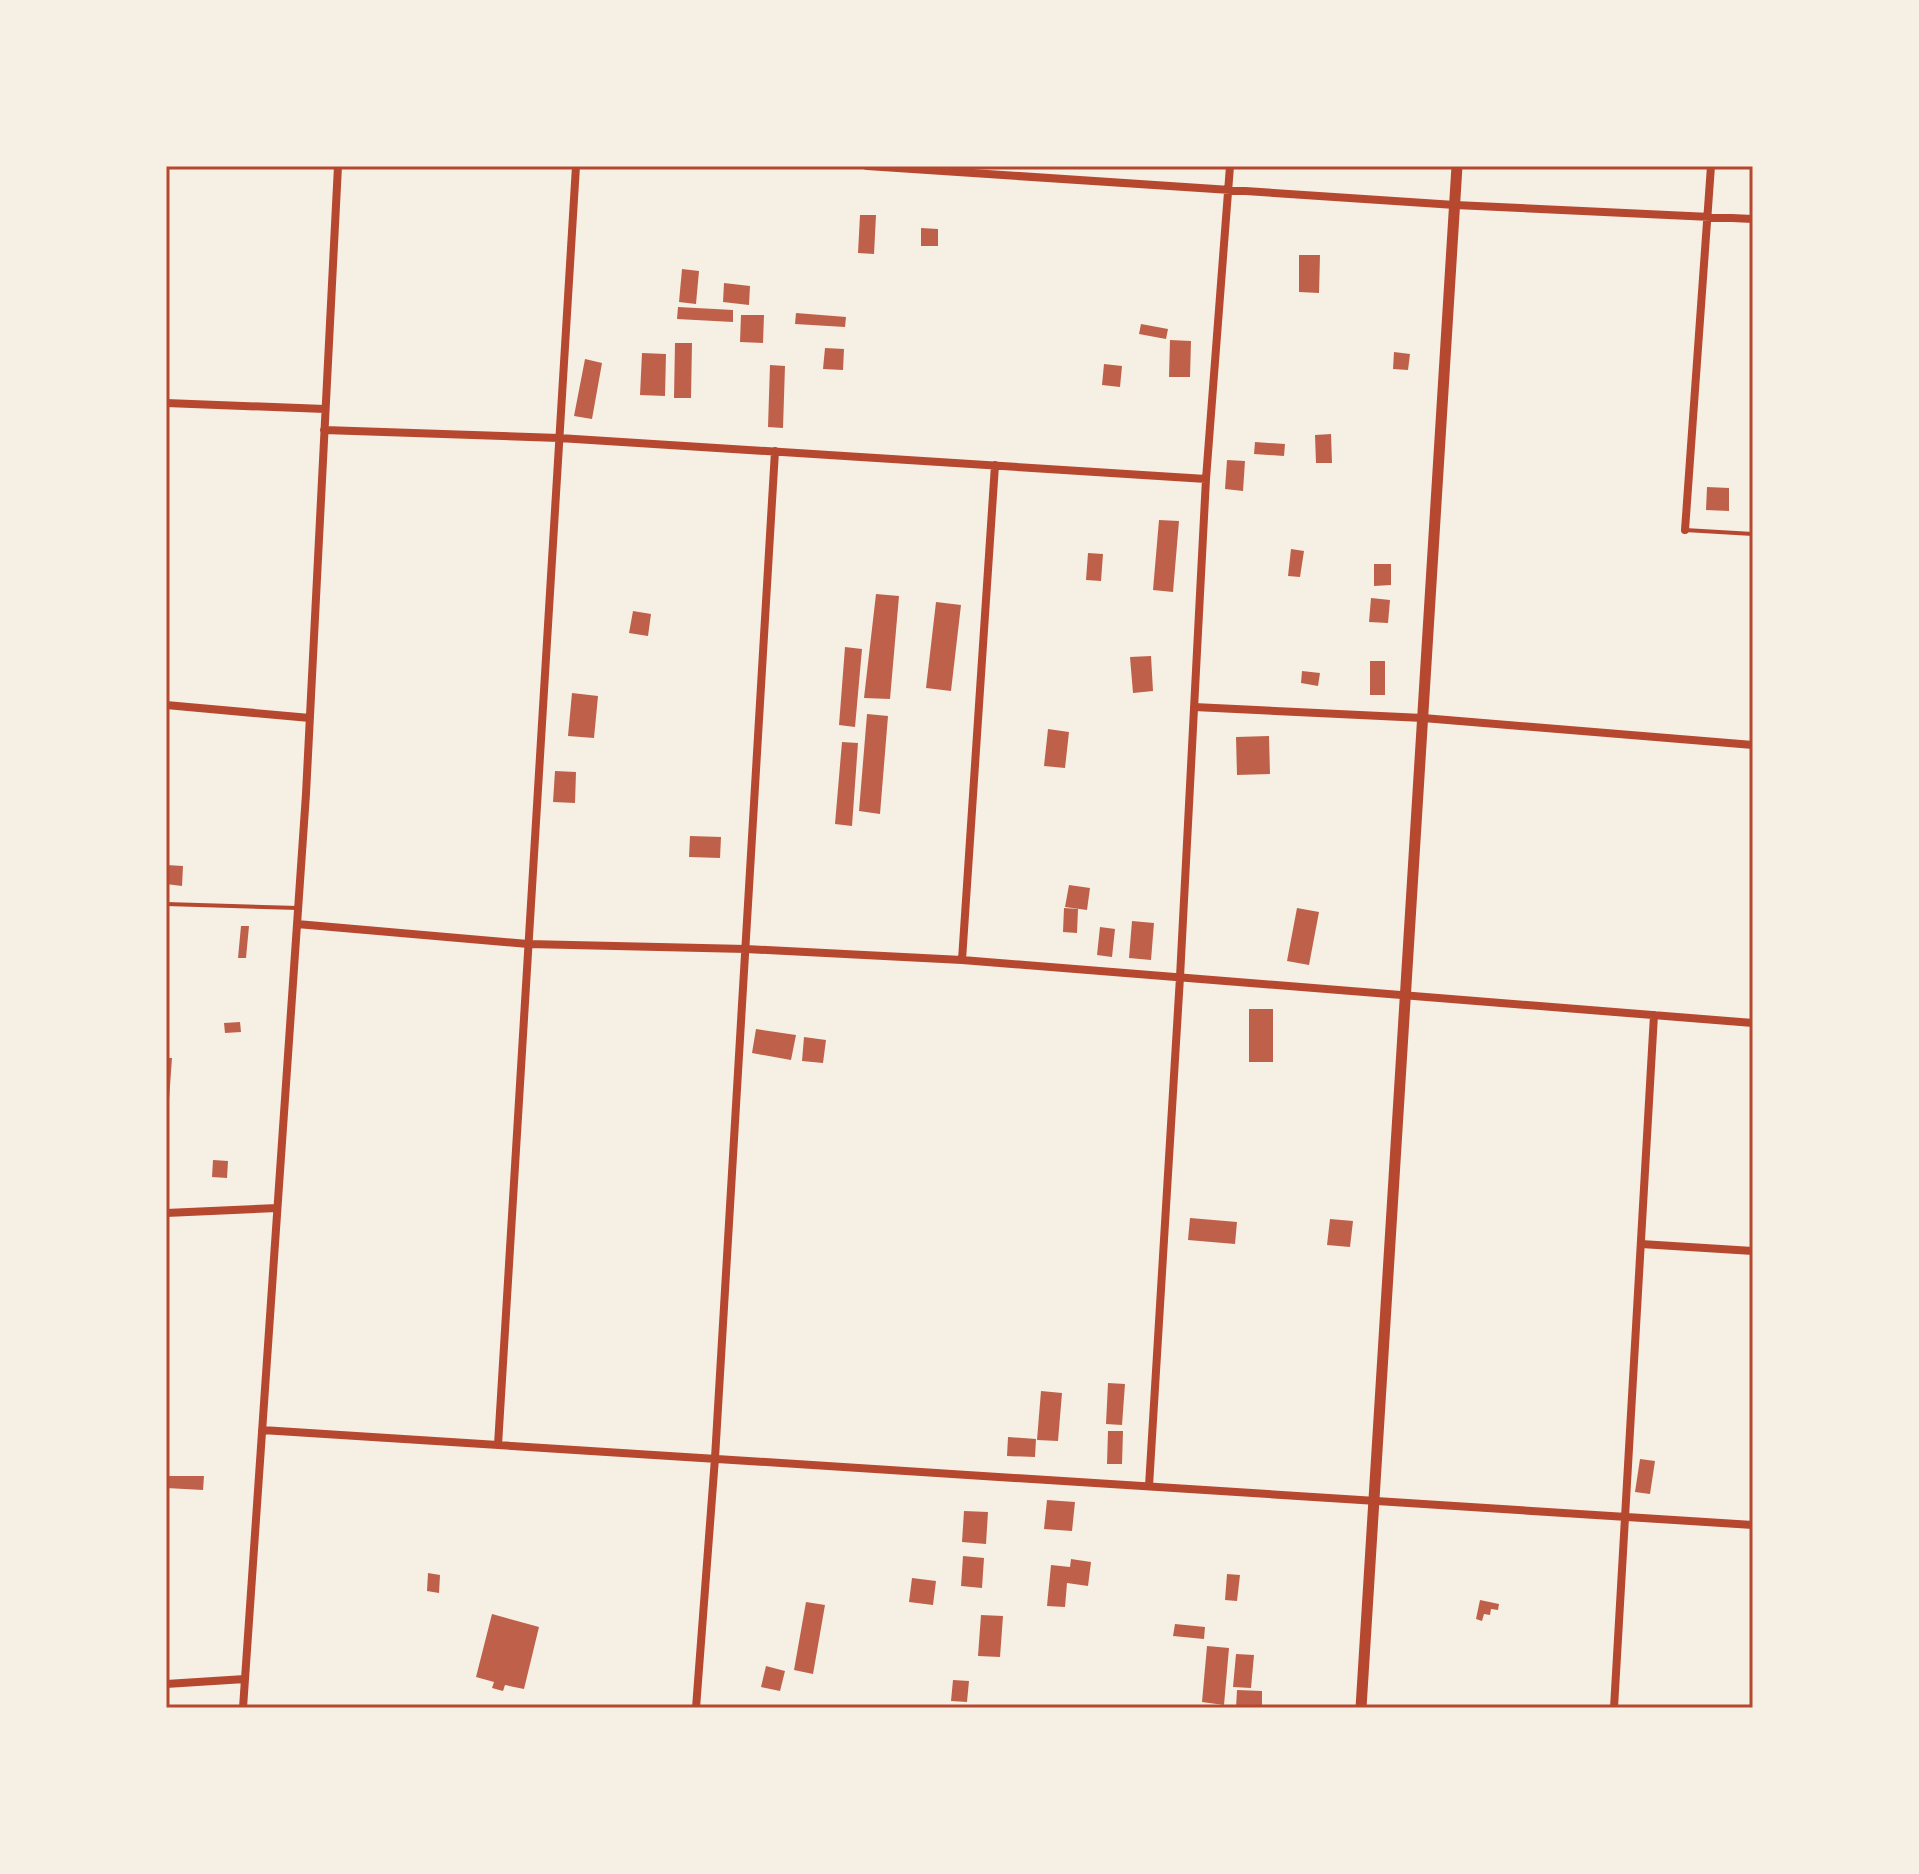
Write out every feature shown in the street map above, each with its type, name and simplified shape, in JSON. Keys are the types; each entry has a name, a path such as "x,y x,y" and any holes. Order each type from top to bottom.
{"street":[{"path":"243,1708 310,718 338,166"},
{"path":"498,1445 576,166"},
{"path":"867,166 1455,205 1753,219"},
{"path":"1149,1486 1206,479 1230,166"},
{"path":"1361,1708 1457,166"},
{"path":"1685,530 1711,166"},
{"path":"166,403 325,409"},
{"path":"324,430 559,438 1206,479"},
{"path":"696,1708 715,1458 775,451"},
{"path":"962,960 995,465"},
{"path":"166,705 310,718"},
{"path":"1194,707 1423,718 1753,745"},
{"path":"297,924 528,944 746,949 962,960 1753,1023"},
{"path":"1614,1708 1654,1015"},
{"path":"166,1213 277,1208"},
{"path":"1641,1244 1753,1251"},
{"path":"262,1430 1753,1525"},
{"path":"166,1684 245,1679"}],"lane":[{"path":"1685,530 1753,534"},
{"path":"166,904 298,908"}],"building":[{"path":"860,215 876,215 874,254 858,253"},
{"path":"921,228 938,229 938,246 921,246"},
{"path":"1299,255 1320,255 1319,293 1299,292"},
{"path":"682,269 699,271 696,304 679,302"},
{"path":"724,283 750,286 749,305 723,302"},
{"path":"678,307 733,310 733,322 677,319"},
{"path":"796,313 846,317 845,327 795,324"},
{"path":"741,315 764,315 763,343 740,342"},
{"path":"1141,324 1168,329 1166,339 1139,334"},
{"path":"1170,340 1191,341 1190,377 1169,377"},
{"path":"675,343 692,343 691,398 674,398"},
{"path":"825,348 844,349 843,370 823,369"},
{"path":"1394,352 1410,354 1408,370 1393,369"},
{"path":"642,353 666,354 665,396 640,395"},
{"path":"585,359 602,363 592,419 574,416"},
{"path":"1104,364 1122,366 1120,387 1102,385"},
{"path":"770,365 785,366 783,428 768,427"},
{"path":"1331,434 1332,463 1316,463 1315,435"},
{"path":"1255,442 1285,444 1284,456 1254,454"},
{"path":"1227,460 1245,461 1243,491 1225,489"},
{"path":"1707,487 1729,488 1729,511 1706,510"},
{"path":"1159,520 1179,521 1173,592 1153,590"},
{"path":"1291,549 1304,551 1300,577 1288,576"},
{"path":"1088,553 1103,554 1101,581 1086,580"},
{"path":"1374,564 1391,564 1391,585 1374,586"},
{"path":"876,594 899,596 890,699 864,698"},
{"path":"1371,598 1390,600 1388,623 1369,622"},
{"path":"936,602 961,605 951,691 926,688"},
{"path":"633,611 651,614 648,636 629,633"},
{"path":"845,647 862,649 855,727 839,725"},
{"path":"1151,656 1153,691 1133,693 1130,657"},
{"path":"1370,661 1385,661 1385,695 1370,695"},
{"path":"1302,671 1320,673 1318,686 1301,683"},
{"path":"572,693 598,696 594,738 568,736"},
{"path":"867,714 888,716 880,814 859,811"},
{"path":"1048,729 1069,732 1065,768 1044,766"},
{"path":"1269,736 1270,774 1237,775 1236,737"},
{"path":"842,742 858,743 852,826 835,824"},
{"path":"555,771 576,772 575,803 553,802"},
{"path":"690,836 721,837 720,858 689,857"},
{"path":"166,865 183,866 182,886 166,884"},
{"path":"1069,885 1090,888 1087,910 1065,907"},
{"path":"1064,908 1078,909 1077,933 1063,932"},
{"path":"1297,908 1319,912 1309,965 1287,961"},
{"path":"1132,921 1154,923 1151,960 1129,958"},
{"path":"241,926 249,926 246,958 238,958"},
{"path":"1100,927 1115,929 1112,957 1097,955"},
{"path":"1249,1009 1273,1009 1273,1062 1249,1062"},
{"path":"240,1022 241,1032 225,1033 224,1023"},
{"path":"756,1029 796,1035 791,1060 752,1053"},
{"path":"804,1037 826,1040 823,1063 802,1061"},
{"path":"166,1058 172,1058 169,1100 166,1100"},
{"path":"213,1160 228,1161 227,1178 212,1177"},
{"path":"1190,1218 1237,1222 1235,1244 1188,1240"},
{"path":"1330,1219 1353,1221 1350,1247 1327,1245"},
{"path":"1108,1383 1125,1384 1122,1425 1106,1424"},
{"path":"1041,1391 1062,1393 1058,1441 1037,1440"},
{"path":"1108,1431 1123,1431 1122,1464 1107,1464"},
{"path":"1008,1437 1036,1439 1035,1457 1007,1456"},
{"path":"1640,1459 1655,1461 1650,1494 1635,1492"},
{"path":"166,1476 204,1476 203,1490 166,1488"},
{"path":"1047,1500 1075,1502 1072,1531 1044,1529"},
{"path":"964,1511 988,1512 986,1544 962,1542"},
{"path":"963,1556 984,1558 982,1588 961,1586"},
{"path":"1071,1559 1091,1562 1088,1586 1067,1583 1065,1607 1047,1606 1051,1565 1070,1567"},
{"path":"428,1573 440,1575 439,1593 427,1591"},
{"path":"1227,1574 1240,1575 1237,1601 1225,1600"},
{"path":"912,1578 936,1581 933,1605 909,1602"},
{"path":"1480,1600 1499,1604 1498,1610 1491,1609 1490,1615 1484,1614 1482,1621 1476,1619"},
{"path":"806,1602 825,1605 813,1674 794,1670"},
{"path":"492,1614 539,1627 524,1689 505,1685 503,1691 492,1688 494,1682 476,1677"},
{"path":"981,1615 1003,1616 1000,1657 978,1656"},
{"path":"1175,1624 1205,1627 1204,1639 1173,1636"},
{"path":"1207,1646 1229,1648 1224,1705 1202,1702"},
{"path":"1236,1654 1254,1655 1251,1688 1233,1687"},
{"path":"766,1666 785,1671 780,1691 761,1687"},
{"path":"953,1680 969,1681 967,1702 951,1701"},
{"path":"1237,1690 1262,1691 1262,1708 1236,1708"}]}
